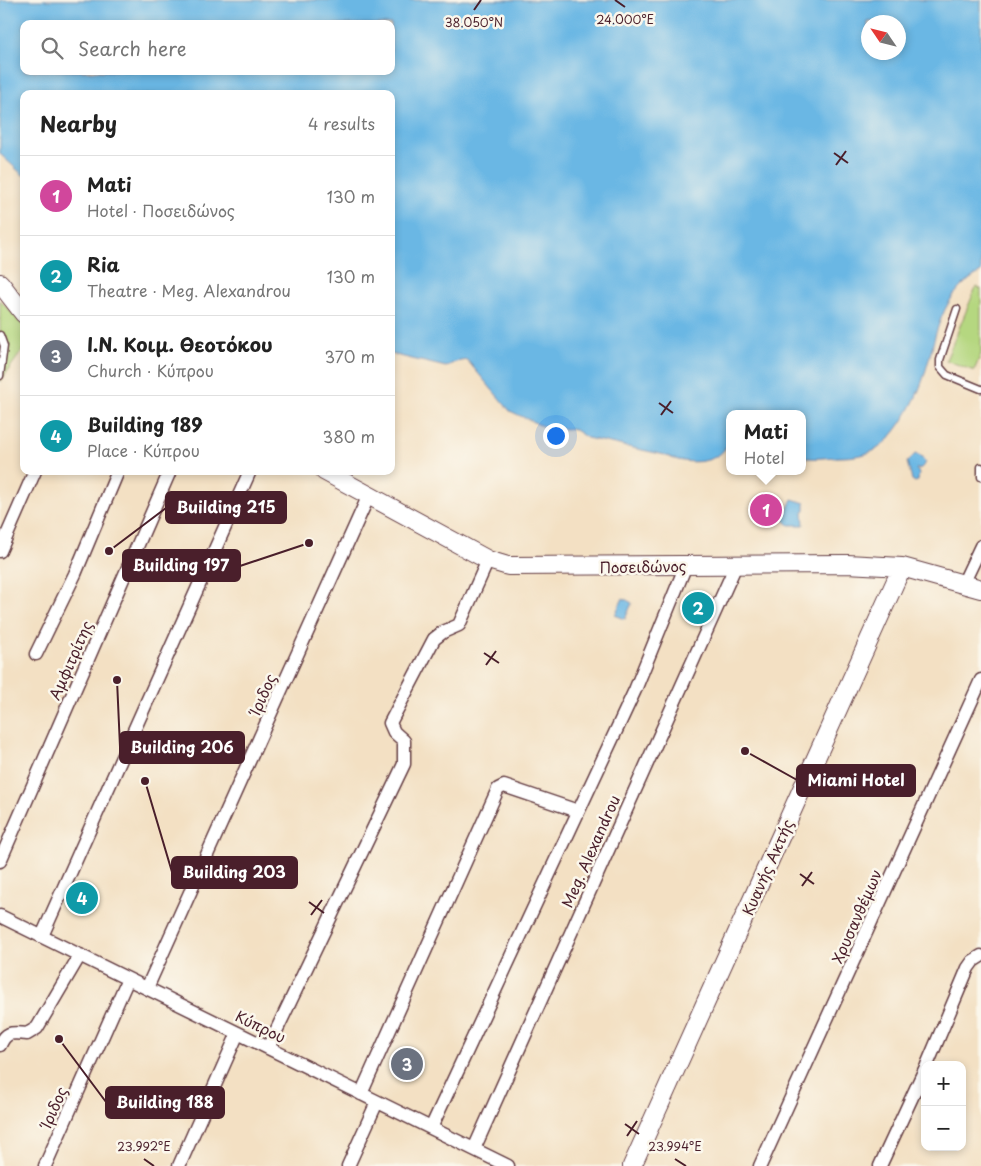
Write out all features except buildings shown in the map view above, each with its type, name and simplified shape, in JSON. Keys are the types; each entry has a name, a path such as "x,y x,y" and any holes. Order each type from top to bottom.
{"street":[{"path":"0,283 20,309"},
{"path":"0,551 32,475"},
{"path":"36,654 75,574 116,475"},
{"name":"Αμφιτρίτης","path":"0,861 168,475"},
{"path":"42,936 248,475"},
{"name":"Ποσειδώνος","path":"332,475 488,560 517,567 818,563 902,567 981,589"},
{"name":"Ίριδος","path":"147,988 369,495"},
{"path":"963,584 981,546"},
{"path":"268,1048 404,764 404,741 394,732 390,723 434,639 443,632 460,625 488,560"},
{"name":"Meg. Alexandrou","path":"474,1149 736,565"},
{"path":"431,1128 634,690 686,566"},
{"name":"Κυανής Ακτής","path":"632,1166 902,567"},
{"name":"Χρυσανθέμων","path":"760,1166 981,680"},
{"path":"361,1094 498,789 504,786 578,811"},
{"name":"Κύπρου","path":"0,916 507,1166"},
{"path":"0,1045 8,1033 27,1034 37,1028 80,955"},
{"path":"929,1061 968,968 973,961 981,956"},
{"name":"Ίριδος","path":"45,1166 128,979"},
{"path":"179,1166 238,1033"},
{"path":"880,1166 921,1078"},
{"path":"348,1166 377,1102"}],"lane":[{"path":"957,310 940,360 940,367 948,375 981,389"},
{"path":"0,335 4,346 0,376"},
{"path":"981,467 981,477"}],"green space":[{"path":"976,287 981,289 981,354 974,371 946,360"},
{"path":"0,300 20,322 20,354 0,382"}],"water":[{"path":"0,0 981,0 981,272 965,283 945,309 925,374 912,406 890,437 877,449 854,456 806,458 806,410 726,410 726,448 721,454 703,461 683,461 665,455 587,438 575,430 542,426 510,411 467,360 455,362 446,367 395,355 395,90 20,90 20,172 0,154"},
{"path":"915,454 921,456 926,463 921,468 916,469 919,473 918,481 915,482 912,480 907,462"},
{"path":"792,499 805,503 805,511 803,512 804,525 789,525 783,519"},
{"path":"623,598 632,603 625,619 615,615"}],"place":[{"name":"Mati","path":"766,510"},
{"name":"Building 197","path":"309,543"},
{"name":"Building 215","path":"109,551"},
{"name":"Ria","path":"698,608"},
{"name":"Building 206","path":"117,680"},
{"name":"Miami Hotel","path":"745,751"},
{"name":"Building 203","path":"145,781"},
{"name":"Building 189","path":"82,898"},
{"name":"Building 188","path":"59,1039"},
{"name":"Ι.Ν. Κοιμ. Θεοτόκου","path":"407,1064"}]}
